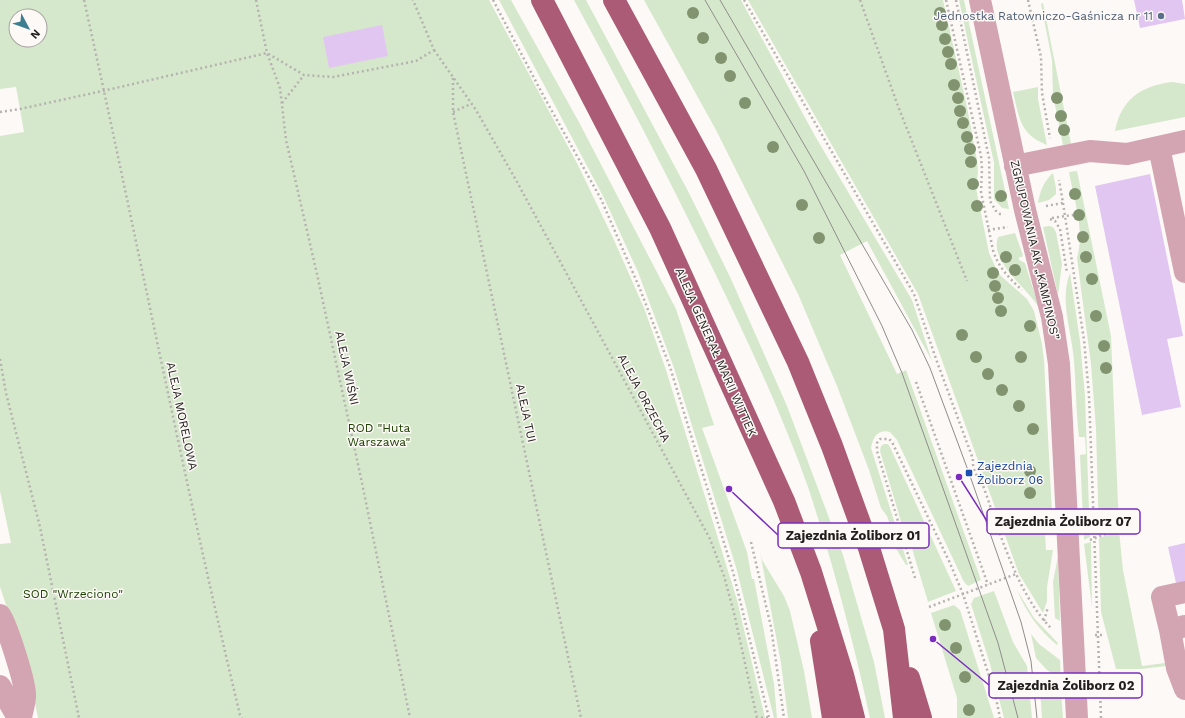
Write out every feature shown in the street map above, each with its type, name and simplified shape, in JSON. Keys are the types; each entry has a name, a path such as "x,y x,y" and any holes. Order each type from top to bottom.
{"main road":[{"name":"ALEJA GENERAŁ MARII WITTEK","path":"542,0 660,228 784,501 811,572 843,675 854,718"},
{"path":"614,0 706,169 798,362 832,446 869,548 922,718"},
{"path":"811,572 833,718"},
{"path":"894,629 904,718"}],"street":[{"name":"ZGRUPOWANIA AK „KAMPINOS”","path":"980,0 1015,166 1052,317 1059,364 1077,718"},
{"path":"1015,166 1090,151 1127,154 1185,141"},
{"path":"1159,147 1185,272"},
{"path":"1185,592 1162,597 1177,628 1177,668 1185,690"},
{"path":"0,615 24,685 25,696 19,718"},
{"path":"0,686 19,718"}],"path":[{"name":"ALEJA MORELOWA","path":"84,0 203,553 240,715 242,718"},
{"name":"ALEJA WIŚNI","path":"256,0 267,53 280,88 286,140 317,274 362,483 410,718"},
{"name":"ALEJA ORZECHA","path":"414,0 434,50 471,104 516,180 710,539 724,576 734,613 756,718"},
{"path":"493,0 543,95 601,199 640,289 670,367 733,572 769,717 761,718"},
{"path":"744,0 914,294 973,459 972,463 978,477 981,480 1016,574 1044,621 1056,634 1061,636 1104,635"},
{"path":"860,0 898,106 967,280"},
{"path":"946,0 981,156 982,168 980,187 993,250 1004,273 1026,295"},
{"path":"956,0 990,158 990,201 998,213 1010,213"},
{"path":"1028,0 1041,57 1043,101 1066,216 1086,356 1091,429 1101,718"},
{"path":"0,112 103,91 267,53 304,75 333,77 416,61 434,50"},
{"path":"282,104 304,75"},
{"name":"ALEJA TUI","path":"453,78 453,112 581,718"},
{"path":"453,112 471,104"},
{"path":"1045,206 1063,203"},
{"path":"1067,273 1060,229 1055,221 1049,219 1073,214"},
{"path":"988,230 1013,226"},
{"path":"0,359 6,393 40,527 79,718"},
{"path":"916,382 988,585"},
{"path":"915,578 877,451 877,443 880,439 889,439 892,442 949,561 963,594 996,698 1000,718"},
{"path":"1088,540 1119,529"},
{"path":"751,542 770,627 784,718"},
{"path":"929,607 1016,574"},
{"path":"1044,621 1051,601"}],"green space":[{"name":"ROD \"Huta Warszawa\"","path":"0,0 489,0 578,165 614,240 644,308 666,370 737,600 765,718 38,718 29,673 0,587 0,544 11,543 0,491 0,136 24,132 16,87 0,89"},
{"path":"499,0 511,0 580,124 676,309 714,425 702,428 747,552 752,579 754,579 774,684 777,718 774,718 736,567 674,368 638,272 604,198"},
{"path":"574,0 586,0 689,193 731,279 787,406 843,555 874,662 885,718 870,718 857,660 826,544 808,487 770,391 689,221 633,110"},
{"path":"644,0 741,0 815,136 912,300 932,361 867,241 840,255 897,374 906,370 981,580 968,586 964,582 897,440 890,432 886,431 879,433 875,437 871,448 908,565 906,565 892,542 892,531 887,516 881,508 869,470 837,386 798,294 716,130"},
{"path":"748,0 943,0 967,107 977,160 978,172 976,188 989,253 1001,276 1027,299 1034,311 1042,344 1053,532 1045,533 1046,550 1053,550 1047,587 1047,601 1043,613 1019,574 918,294"},
{"path":"959,0 964,0 1009,209 1002,208 994,199 994,163"},
{"path":"1043,3 1071,144 1063,145 1053,95 1052,60 1041,4"},
{"path":"1172,82 1185,84 1185,117 1115,131 1122,111 1134,96 1150,87"},
{"path":"1038,87 1038,99 1047,145 1031,136 1022,124 1013,92"},
{"path":"1077,171 1111,336 1119,527 1099,534 1096,429 1091,364 1077,258 1080,237 1078,215 1069,172"},
{"path":"1053,173 1056,194 1049,200 1038,203 1043,186"},
{"path":"1043,227 1053,227 1056,232 1062,264 1058,295"},
{"path":"1015,233 1023,255 1022,257 1019,257 1019,260 1025,263 1039,308 1004,265 999,256 997,246 998,237"},
{"path":"1070,273 1080,341 1085,396 1090,537 1084,540 1080,455 1086,454 1085,437 1079,437 1073,350 1066,306 1067,284"},
{"path":"888,444 890,447 956,591 928,602 911,545 908,545 880,451 881,446"},
{"path":"1119,531 1123,570 1142,666 1165,663 1166,666 1141,669 1116,669 1101,612 1099,538"},
{"path":"1091,542 1092,607 1084,544"},
{"path":"760,552 762,560 784,596 790,611 804,671 812,718 788,718 781,663"},
{"path":"1058,556 1060,621 1055,618 1053,582"},
{"path":"1017,590 1034,618 1058,643 1057,645 1044,633 1034,620"},
{"path":"994,591 1013,642 1027,666 1032,718 1004,718 990,664 971,604 974,598"},
{"path":"954,605 960,610 994,718 957,718 957,698 931,613"},
{"path":"1031,634 1039,644 1060,660 1061,680 1047,670 1036,658"},
{"path":"1039,676 1061,692 1063,718 1042,718"}],"building":[{"name":"Jednostka Ratowniczo-Gaśnicza nr 11","path":"1134,0 1182,0 1185,19 1140,28"},
{"path":"382,25 388,56 329,68 323,37"},
{"path":"1150,174 1183,336 1167,339 1181,407 1142,415 1095,186"},
{"path":"1185,543 1185,581 1176,583 1168,547"}],"tram line":[{"path":"705,0 804,171 882,326 902,373 998,643 1018,718"},
{"path":"720,0 912,330 930,368 969,473 1021,622 1031,661 1037,718"}],"place":[{"name":"Jednostka Ratowniczo-Gaśnicza nr 11","path":"1161,16"},
{"name":"Zajezdnia Żoliborz 06","path":"969,473"},
{"name":"Zajezdnia Żoliborz 07","path":"959,477"},
{"name":"Zajezdnia Żoliborz 01","path":"729,489"},
{"name":"Zajezdnia Żoliborz 02","path":"933,639"}],"park label":[{"name":"SOD \"Wrzeciono\"","path":"73,594"}]}
